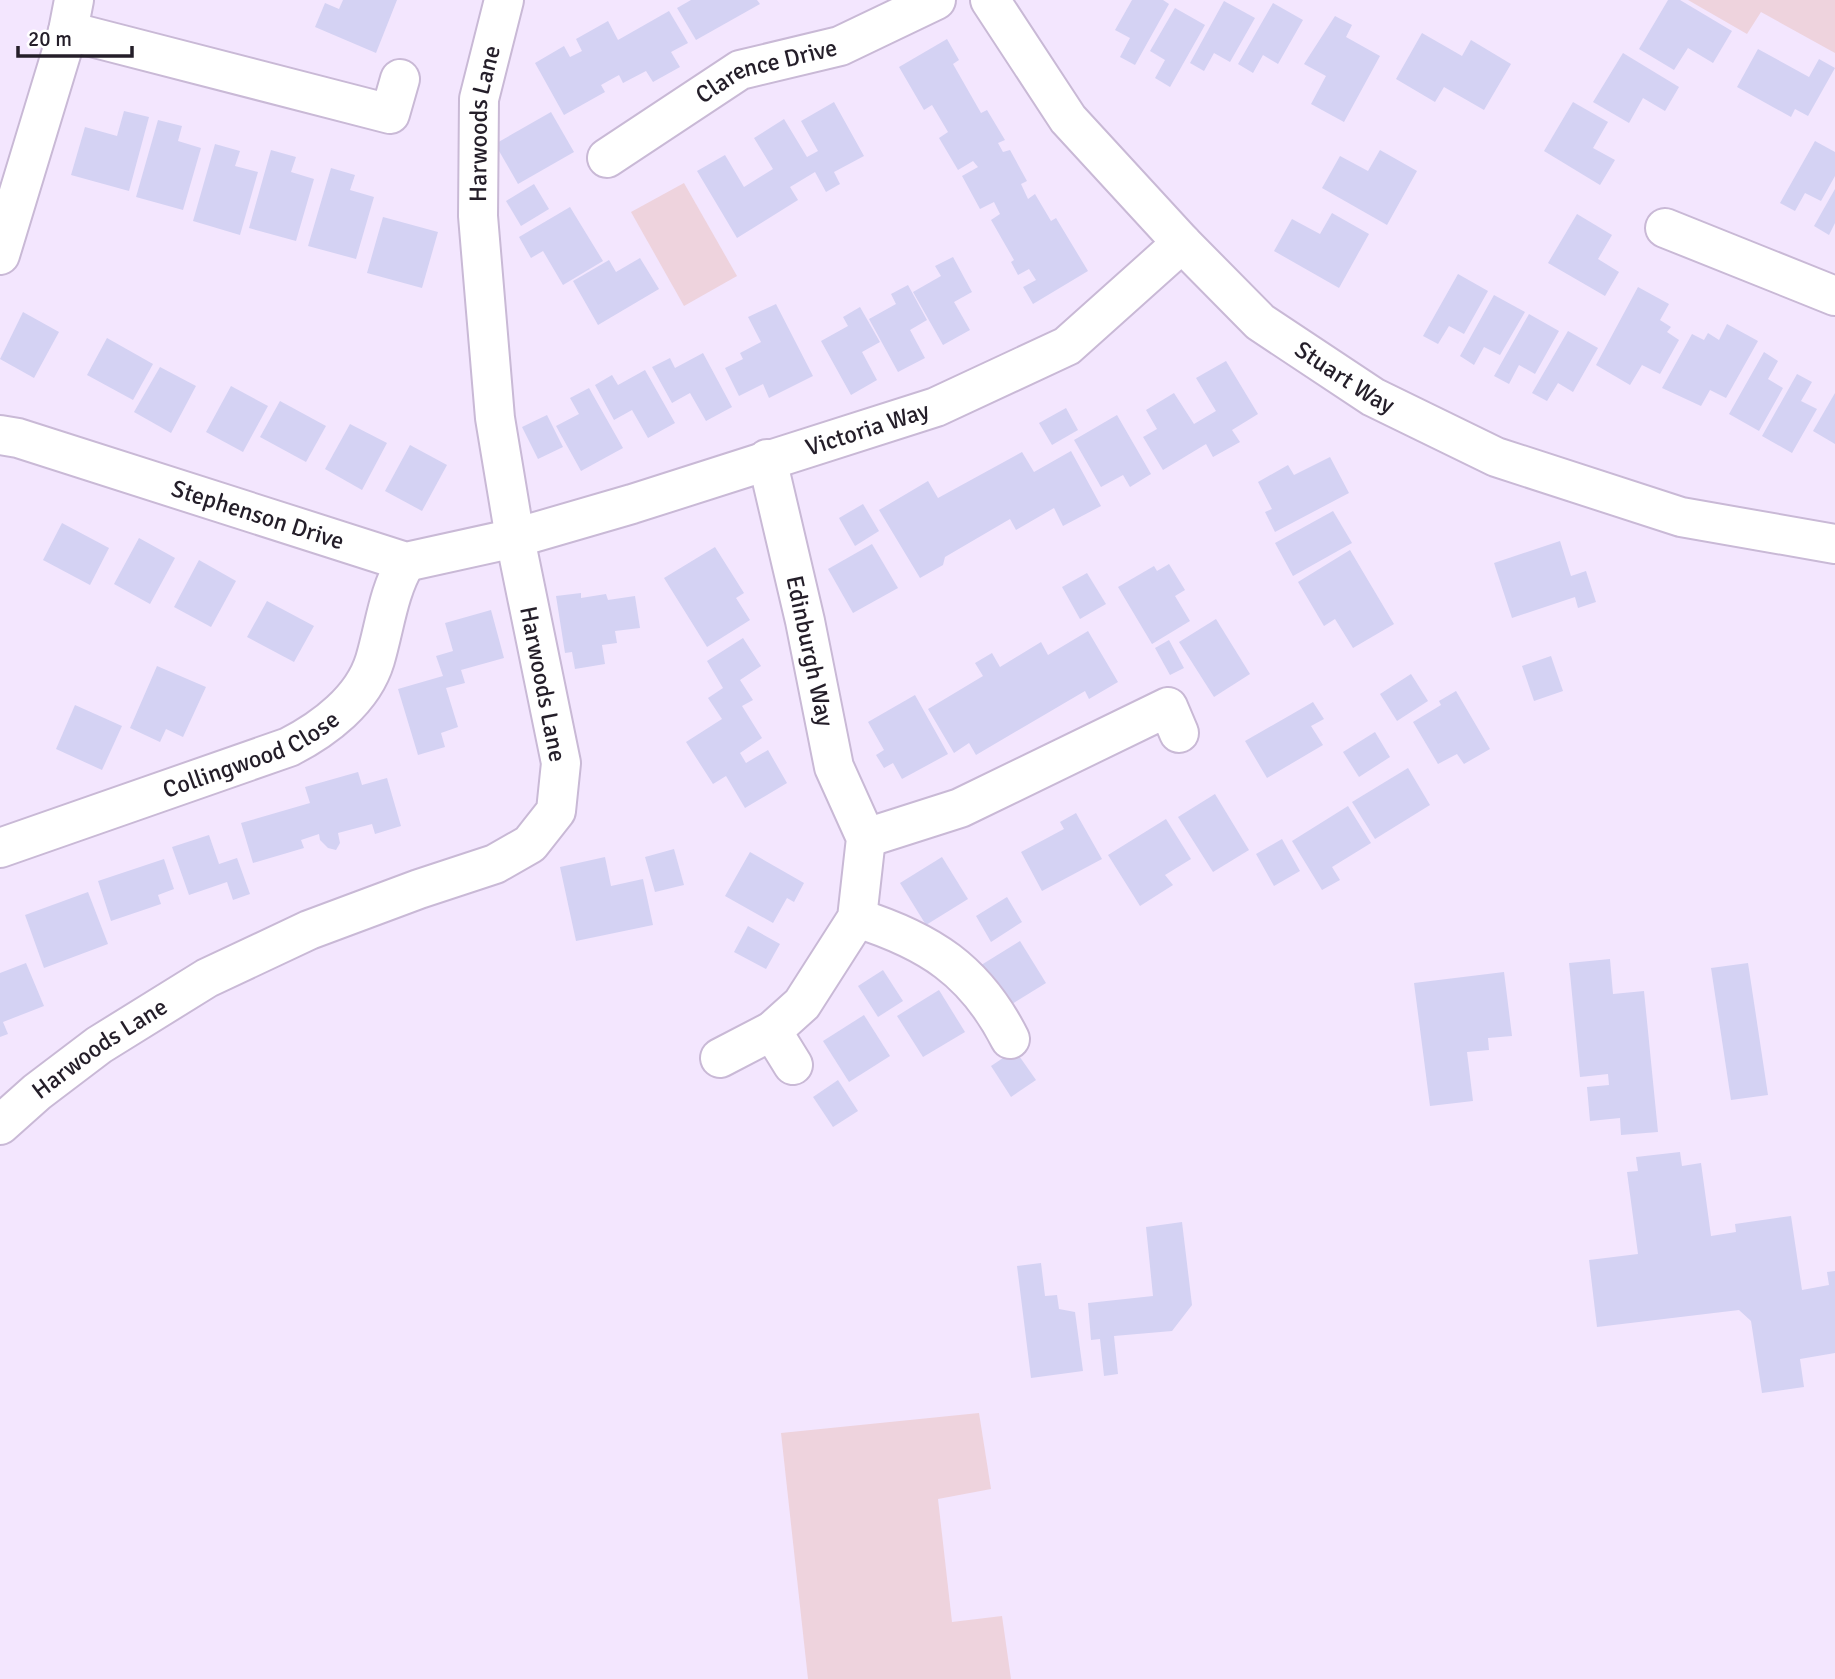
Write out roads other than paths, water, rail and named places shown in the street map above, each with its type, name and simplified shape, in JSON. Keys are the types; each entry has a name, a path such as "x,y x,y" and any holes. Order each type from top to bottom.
{"street":[{"name":"Harwoods Lane","path":"0,1125 37,1092 99,1045 207,978 309,930 419,888 495,864 530,844 556,811 561,763 515,538 495,418 478,216 478,99 504,0"},
{"name":"Clarence Drive","path":"607,158 740,70 840,46 936,0"},
{"name":"Stuart Way","path":"990,0 1068,119 1182,243 1260,321 1373,397 1496,457 1681,517 1835,544"},
{"path":"0,255 71,15 390,114 400,79"},
{"path":"1665,228 1835,296"},
{"name":"Victoria Way","path":"515,538 632,504 936,407 1067,346 1182,243"},
{"name":"Stephenson Drive","path":"0,435 18,438 406,562"},
{"name":"Edinburgh Way","path":"767,459 805,621 834,767 866,838"},
{"path":"406,562 515,538"},
{"name":"Collingwood Close","path":"0,848 289,747 322,730 351,701 374,663 394,583 406,562"},
{"path":"720,1058 772,1031 802,1004 857,918 866,838 960,808 1168,707 1179,733"},
{"path":"857,918 915,939 958,968 985,996 1010,1039"},
{"path":"772,1031 793,1065"}]}
